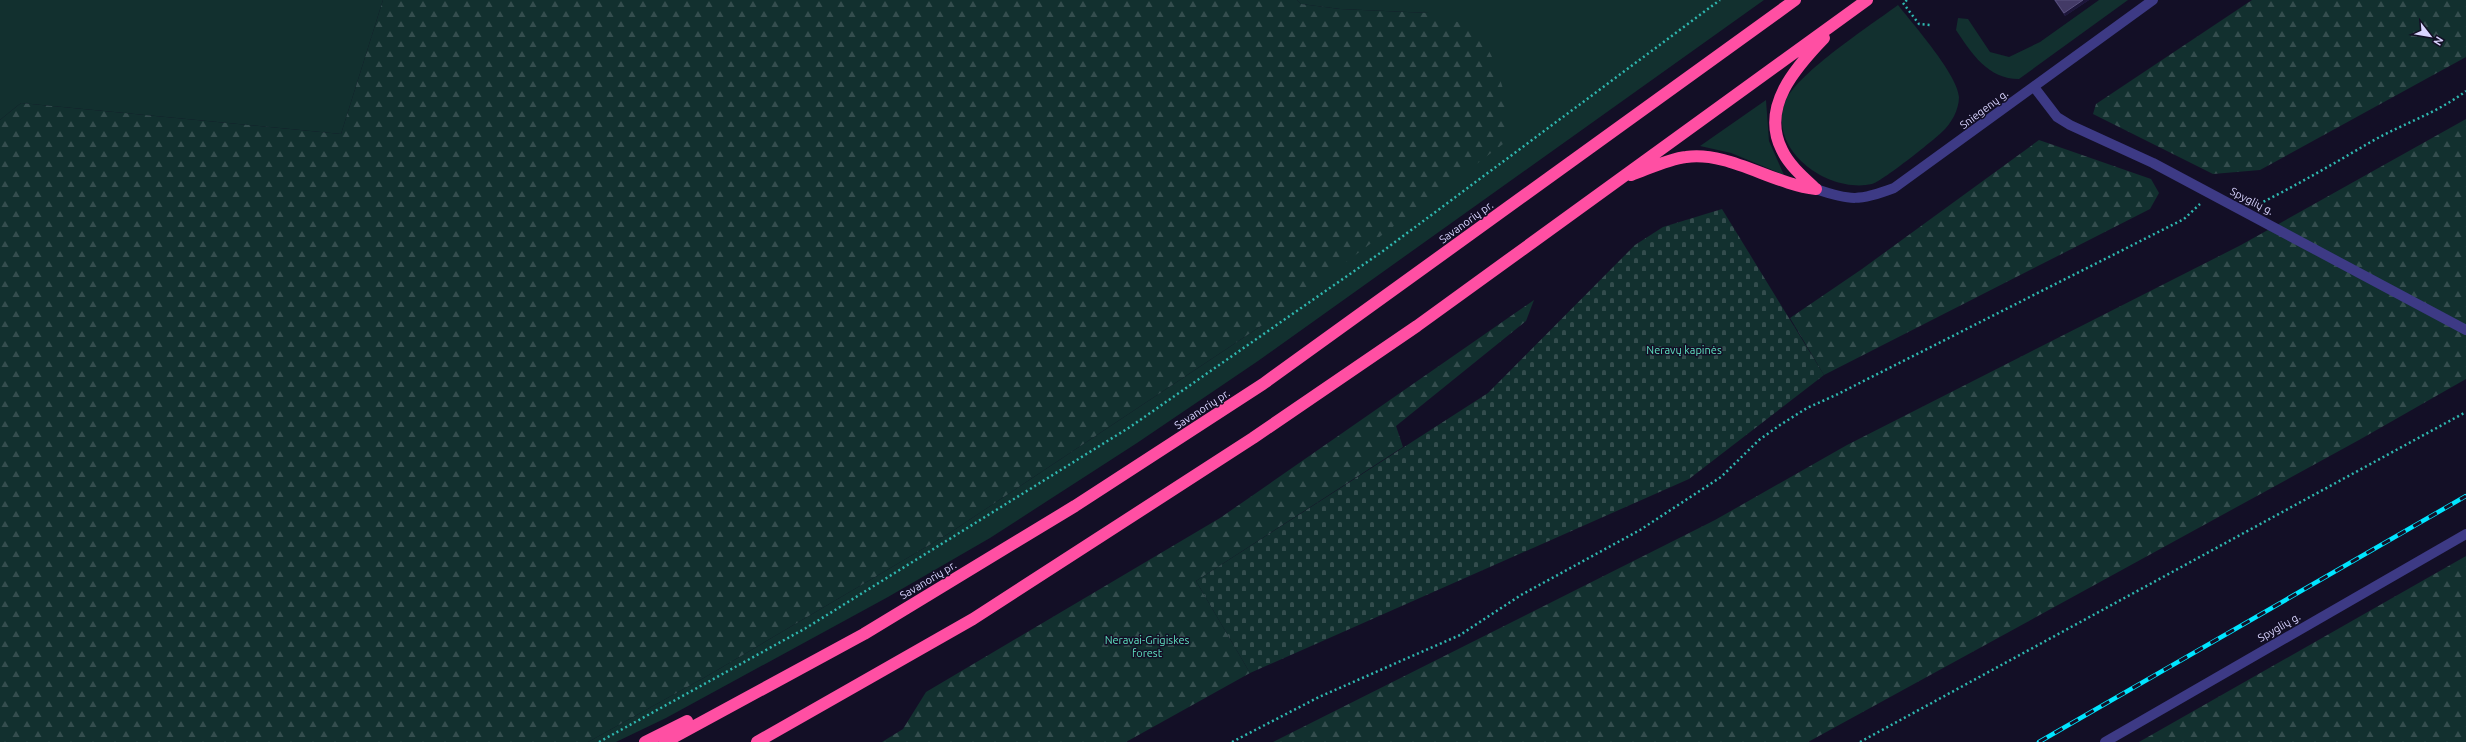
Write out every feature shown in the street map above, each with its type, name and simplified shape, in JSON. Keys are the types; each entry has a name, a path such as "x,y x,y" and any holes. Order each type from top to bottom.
{"highway":[{"name":"Savanorių pr.","path":"665,742 864,634 1075,506 1263,384 1795,0"},
{"path":"757,742 973,619 1129,520 1417,326 1867,0"},
{"path":"1816,189 1796,170 1782,150 1776,133 1776,113 1780,94 1806,56 1842,18"},
{"path":"1617,180 1686,156 1714,157 1797,187 1816,189"},
{"path":"645,742 864,634"}],"street":[{"name":"Sniegenų g.","path":"1816,189 1843,198 1872,196 1894,188 2154,0"},
{"name":"Spyglių g.","path":"2034,87 2057,117 2070,126 2153,163 2466,330"},
{"name":"Spyglių g.","path":"2105,742 2466,534"}],"path":[{"path":"599,742 806,628 1130,427 1382,251 1720,0"},
{"path":"1907,0 1903,3 1919,24 1931,25"},
{"path":"2244,211 2325,170 2369,143 2447,105 2466,91"},
{"path":"1232,742 1319,697 1460,635 1520,595 1640,530 1721,477 1759,440 1807,408 1836,396 2184,219 2198,207 2209,192"},
{"path":"1860,742 2466,412"}],"green space":[{"path":"0,0 383,0 341,134 21,103 0,120"},
{"path":"383,0 1297,0 1301,4 1340,9 1429,13 1461,23 1485,43 1495,63 1504,92 1509,126 1503,144 1261,326 948,534 707,676 588,742 0,742 0,120 21,103 341,134"},
{"path":"1297,0 1764,0 1258,361 1137,443 990,538 888,597 666,718 616,742 588,742 707,676 948,534 1261,326 1429,13 1340,9 1301,4"},
{"path":"2099,0 2128,0 2019,79 1998,75 1982,64 1968,48 1956,30 1958,18 1968,19 1990,52 2009,57 2040,42"},
{"path":"2252,0 2466,0 2466,57 2260,170 2213,174 2093,114 2096,104"},
{"path":"1898,5 1934,50 1951,76 1957,88 1959,97 1956,112 1945,129 1907,161 1877,182 1872,184 1855,185 1837,182 1820,175 1805,164 1792,151 1784,135 1782,118 1786,100 1793,89 1820,63 1854,36"},
{"path":"1766,100 1769,141 1784,175 1731,153 1700,146"},
{"path":"2466,119 2466,379 2359,440 1808,742 1273,742 1715,520 1847,445 2241,245"},
{"path":"2039,140 2151,179 2159,193 2150,209 1824,375 1790,318 1862,269"},
{"name":"Neravų kapinės","path":"1722,209 1824,375 1689,479 1250,673 1196,581 1488,393 1635,245 1663,227"},
{"name":"Neravai-Grigiskes forest","path":"1534,300 1526,321 1396,426 1403,447 1196,581 1250,673 1126,742 882,742 903,729 926,692 1220,518"},
{"path":"2466,556 2466,742 2139,742"}],"building":[{"path":"2055,0 2083,0 2064,13"}],"railway":[{"path":"2039,742 2466,496"}]}
